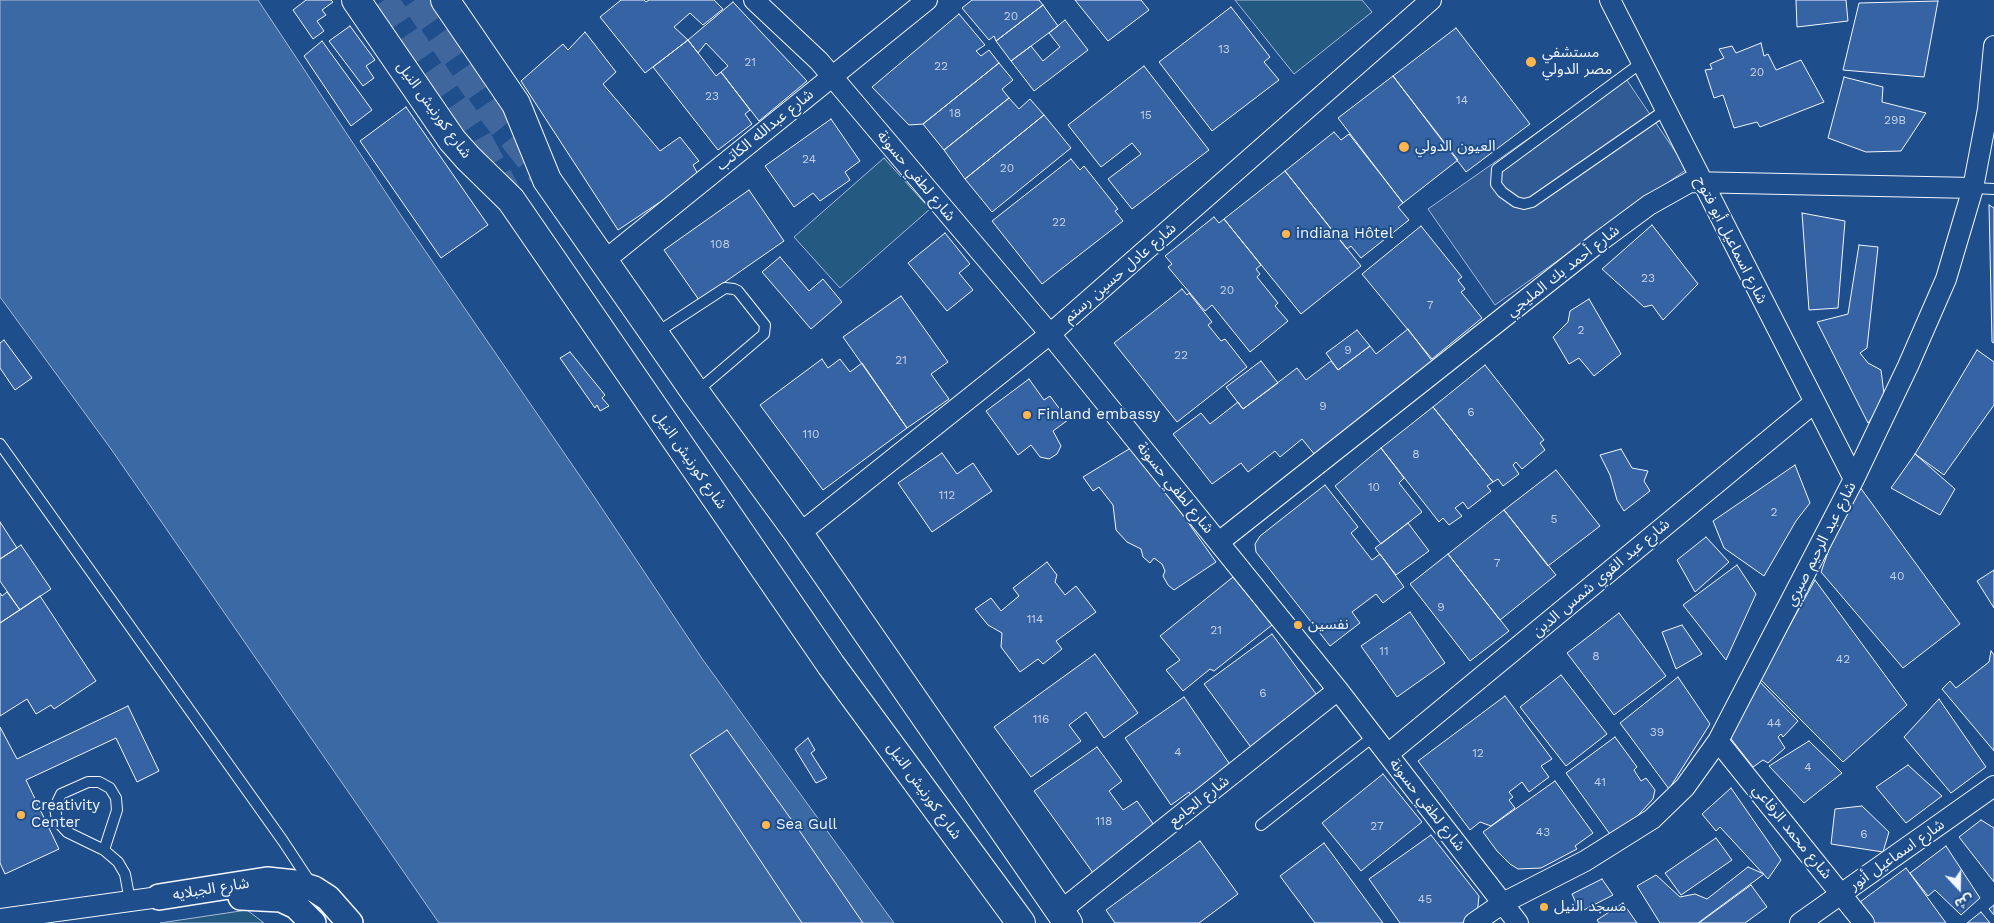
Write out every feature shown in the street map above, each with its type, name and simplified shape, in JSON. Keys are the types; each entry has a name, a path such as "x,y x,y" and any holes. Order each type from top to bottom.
{"main road":[{"name":"شارع كورنيش النيل","path":"356,0 452,140 511,200 831,665 1021,923"},
{"path":"445,0 516,104 547,180 695,392 799,534 1064,917"}],"street":[{"name":"شارع لطفي حسونة","path":"754,0 818,61 1050,334 1338,690 1518,923"},
{"name":"شارع عبدالله الكاتب","path":"604,261 927,0"},
{"name":"شارع عادل حسين رستم","path":"799,534 1050,334 1431,0"},
{"name":"شارع اسماعيل أبو فتوح","path":"1610,0 1854,479"},
{"name":"شارع عبد الرحيم صبري","path":"1474,923 1503,903 1585,861 1652,819 1685,787 1718,741 1854,479 1908,366 1946,279 1973,188 1988,109 1994,46"},
{"name":"شارع أحمد بك المليجي","path":"1219,542 1599,242 1649,205 1690,182 1973,188"},
{"name":"شارع عبد القوي شمس الدين","path":"1388,754 1815,402"},
{"name":"شارع الجامع","path":"1064,917 1338,690"},
{"name":"شارع محمد الرفاعي","path":"1718,741 1864,923"},
{"name":"شارع اسماعيل أنور","path":"1800,923 1994,786"},
{"name":"شارع الجبلايه","path":"159,897 267,880 295,883 314,889 328,898 350,923"},
{"name":"شارع الجبلايه","path":"159,897 281,899 296,906 313,923"},
{"path":"0,919 159,897"}],"lane":[{"path":"1641,62 1497,169 1496,184 1502,192 1516,202 1524,204 1532,202 1665,110"},
{"path":"1973,188 1994,189"},
{"path":"654,334 725,288 734,289 738,292 765,325 764,334 695,392"},
{"path":"0,444 283,841 314,889"},
{"path":"1260,825 1374,736"},
{"path":"104,850 118,810 116,798 110,788 99,782 88,782 62,794 55,807 57,822 67,832 104,850 118,862 125,874 130,901"}],"shaded area":[{"path":"0,0 258,0 404,220 593,495 703,660 894,923 439,923 111,449 0,297"},
{"path":"1235,0 1362,0 1372,12 1294,74"},
{"path":"1622,73 1687,169 1495,305 1428,209"},
{"path":"884,158 930,209 840,288 794,237"},
{"path":"247,910 264,923 160,923"}],"building":[{"path":"306,0 331,0 333,2 322,10 326,15 317,21 324,31 313,39 293,10"},
{"path":"621,0 644,0 646,2 649,0 714,0 723,9 703,25 690,13 674,27 688,40 645,73 600,17"},
{"path":"972,0 1039,0 1043,5 996,41 994,36 989,40 962,8"},
{"path":"1075,0 1141,0 1149,10 1108,41"},
{"path":"1796,0 1846,0 1848,21 1797,27"},
{"path":"1938,1 1924,77 1843,70 1859,3"},
{"path":"733,2 807,81 759,121 721,72 728,66 706,43 698,53 688,40"},
{"path":"1043,5 1058,26 1011,61 996,41"},
{"path":"1231,7 1270,57 1264,62 1279,80 1212,131 1159,62"},
{"path":"959,14 985,45 976,51 981,56 989,50 999,63 923,124 909,125 872,87"},
{"path":"1065,20 1088,50 1034,91 1011,61 1031,46 1043,61 1060,47 1049,33"},
{"path":"350,26 375,60 366,66 374,78 363,86 329,41"},
{"path":"1456,28 1530,124 1466,172 1393,76"},
{"path":"585,32 616,72 603,84 660,151 680,137 699,161 693,165 699,176 618,230 521,81 563,44 568,50"},
{"path":"688,40 716,76 721,72 750,110 745,114 752,124 718,150 653,67"},
{"path":"322,41 372,110 351,126 304,56"},
{"path":"1761,43 1764,56 1768,54 1776,70 1801,60 1824,102 1760,127 1757,122 1734,128 1723,95 1714,98 1705,70 1712,69 1710,64 1724,58 1719,49 1732,46 1736,53"},
{"path":"999,63 1013,80 1002,89 1009,98 944,150 923,124"},
{"path":"1144,66 1209,150 1132,209 1108,179 1141,154 1132,143 1101,167 1068,125"},
{"name":"العيون الدولي","path":"1393,76 1458,160 1403,203 1338,118"},
{"path":"1844,77 1883,87 1882,102 1926,113 1901,151 1866,152 1828,138"},
{"path":"1009,98 1019,109 1030,99 1044,115 965,179 944,150"},
{"path":"406,107 488,225 441,258 360,141"},
{"path":"1044,115 1071,148 992,212 965,179"},
{"path":"831,119 860,161 845,172 850,180 820,201 813,193 794,207 765,166"},
{"path":"1334,132 1341,140 1349,134 1403,203 1398,207 1409,220 1361,258 1351,246 1347,249 1285,171"},
{"path":"1071,159 1080,170 1084,166 1118,209 1115,211 1123,221 1042,284 992,221"},
{"name":"indiana Hôtel","path":"1285,171 1361,266 1301,314 1224,219"},
{"path":"749,190 784,241 699,300 664,250"},
{"path":"1989,205 1994,208 1994,343 1992,342"},
{"path":"1802,213 1845,221 1838,308 1809,310"},
{"path":"1214,217 1219,223 1224,219 1261,265 1256,269 1260,274 1257,277 1278,303 1275,306 1288,321 1250,352 1212,305 1205,311 1168,267 1172,264 1165,256"},
{"path":"1652,225 1698,284 1663,320 1652,305 1644,307 1602,269"},
{"path":"1421,226 1462,277 1458,280 1465,289 1461,292 1482,318 1432,359 1362,274"},
{"path":"945,233 970,264 959,273 973,290 947,311 908,263"},
{"path":"1859,245 1878,247 1867,348 1860,353 1868,363 1881,370 1885,402 1868,423 1817,322 1848,314"},
{"path":"780,257 809,291 823,279 842,302 811,329 762,272"},
{"path":"1182,289 1187,295 1189,293 1212,322 1208,325 1221,341 1225,339 1247,367 1177,422 1114,343"},
{"path":"901,296 948,362 931,374 949,399 907,428 843,337"},
{"path":"1589,299 1621,354 1594,376 1579,358 1569,364 1553,337 1568,322 1570,311"},
{"path":"1408,329 1444,377 1315,455 1302,439 1280,457 1275,451 1248,472 1241,463 1212,484 1173,434 1201,413 1210,424 1238,402 1243,409 1297,368 1306,380 1331,361 1338,370 1370,346 1376,354"},
{"path":"1357,330 1370,346 1338,370 1326,353"},
{"path":"4,340 32,378 15,390 0,368 0,343"},
{"path":"1977,350 1994,362 1994,405 1944,475 1915,454"},
{"path":"570,352 605,395 602,398 609,406 600,411 597,405 595,408 560,358"},
{"path":"822,359 828,368 840,359 850,372 862,363 907,428 823,490 760,405"},
{"path":"1261,361 1278,383 1243,409 1226,387"},
{"path":"1485,365 1544,440 1540,443 1545,450 1522,469 1516,462 1513,465 1519,474 1503,486 1498,479 1493,482 1433,407"},
{"name":"Finland embassy","path":"1029,379 1044,400 1050,396 1068,420 1053,431 1061,446 1057,454 1049,459 1040,457 1031,445 1018,455 986,411"},
{"path":"1433,407 1493,482 1487,486 1491,491 1468,509 1463,502 1455,508 1462,516 1449,525 1443,518 1439,522 1381,448"},
{"path":"1134,446 1216,562 1174,590 1168,585 1163,576 1165,571 1162,564 1154,558 1150,563 1143,557 1141,549 1127,542 1116,530 1113,505 1099,487 1093,491 1083,477"},
{"path":"1381,448 1404,478 1399,483 1422,512 1381,544 1335,486"},
{"path":"1621,449 1632,468 1648,471 1644,481 1650,491 1624,511 1617,500 1610,475 1600,455"},
{"path":"942,453 957,474 973,463 992,491 932,532 898,483"},
{"path":"1915,454 1955,489 1940,515 1891,488"},
{"path":"1795,465 1810,503 1796,521 1764,576 1724,548 1713,521"},
{"path":"1556,470 1600,526 1548,566 1504,510"},
{"path":"1854,479 1960,624 1903,668 1821,572"},
{"path":"1325,485 1358,527 1351,533 1372,560 1380,554 1404,587 1383,603 1376,594 1352,612 1360,623 1330,646 1256,552 1255,544 1260,536"},
{"path":"1504,510 1556,575 1500,620 1448,554"},
{"path":"0,522 17,548 0,559"},
{"path":"1408,523 1429,551 1396,575 1375,548"},
{"path":"1706,537 1729,562 1695,592 1677,560"},
{"path":"21,545 51,589 20,610 0,581 0,559"},
{"path":"1448,554 1509,631 1470,661 1410,584"},
{"path":"1047,562 1057,575 1055,582 1065,595 1076,586 1096,612 1056,641 1062,649 1043,664 1038,659 1020,672 1001,647 1002,633 988,625 975,609 991,598 1001,611 1019,596 1013,588"},
{"path":"1737,565 1756,594 1726,660 1683,605"},
{"path":"1994,570 1994,608 1977,581"},
{"path":"1233,577 1272,625 1214,671 1210,669 1183,691 1166,670 1180,660 1160,636"},
{"path":"1815,580 1907,705 1843,762 1760,679"},
{"path":"7,592 20,610 0,623 0,593 2,596"},
{"path":"40,596 96,681 54,709 51,705 36,714 27,699 0,716 0,623"},
{"path":"1410,612 1445,663 1397,697 1361,646"},
{"path":"1619,613 1666,676 1614,715 1567,653"},
{"path":"1682,625 1702,654 1676,669 1662,632"},
{"path":"1272,634 1322,702 1256,754 1204,684"},
{"path":"1991,651 1994,655 1994,751 1942,689 1950,681 1956,688 1989,662"},
{"path":"1095,654 1138,713 1104,738 1086,712 1069,725 1081,741 1031,777 994,727"},
{"path":"1561,675 1607,734 1566,766 1520,707"},
{"path":"1678,677 1710,724 1669,789 1620,723"},
{"path":"1758,680 1798,721 1783,737 1781,734 1778,737 1785,748 1768,763 1763,760 1753,767 1725,731"},
{"path":"1505,696 1552,759 1541,766 1549,777 1529,792 1522,782 1509,792 1513,797 1509,800 1515,808 1491,826 1480,822 1470,830 1418,761"},
{"path":"1184,697 1231,766 1194,800 1189,792 1171,805 1125,738"},
{"path":"1939,699 1986,767 1951,793 1904,737"},
{"name":"Creativity Center","path":"128,706 159,771 137,782 116,738 26,780 59,849 5,874 0,863 0,727 17,759"},
{"name":"Sea Gull","path":"727,730 863,923 802,923 690,755"},
{"path":"1615,737 1637,767 1634,770 1641,781 1646,778 1655,790 1653,799 1630,824 1612,837 1566,773"},
{"path":"808,738 815,750 811,753 827,778 816,783 795,749"},
{"path":"1809,741 1842,773 1804,803 1769,766"},
{"path":"1097,747 1122,781 1109,791 1123,810 1137,801 1159,832 1096,877 1034,791"},
{"path":"1908,765 1942,796 1906,823 1876,787"},
{"path":"1383,774 1422,822 1361,871 1322,823"},
{"path":"1555,781 1593,833 1575,846 1577,849 1541,868 1518,869 1497,851 1483,832"},
{"path":"1731,788 1781,860 1768,879 1720,827 1716,831 1702,814"},
{"path":"1862,806 1889,832 1883,852 1831,844 1835,809"},
{"path":"1981,820 1994,828 1994,882 1959,837"},
{"path":"1431,835 1479,896 1477,915 1462,923 1400,923 1369,879"},
{"path":"1716,838 1732,860 1681,895 1665,873"},
{"path":"1200,841 1238,894 1199,923 1115,923 1106,910"},
{"path":"1324,843 1383,923 1315,923 1280,876"},
{"path":"1946,846 1980,898 1961,915 1935,890 1928,896 1910,873"},
{"path":"1748,867 1764,874 1698,923 1660,923 1637,886 1656,875 1680,897 1695,894 1707,899"},
{"path":"1906,868 1946,923 1875,923 1860,902"},
{"path":"1602,879 1613,895 1580,912 1572,894"},
{"path":"1751,885 1767,907 1745,923 1699,923"},
{"path":"1623,903 1637,923 1599,923 1597,920"},
{"path":"1994,905 1994,915 1989,909"},
{"path":"1981,912 1990,923 1967,923"}],"tunnel":[{"path":"384,0 473,130 507,193"},
{"path":"415,0 496,117 541,173"}],"place":[{"name":"مستشفي مصر الدولي","path":"1531,62"},
{"name":"العيون الدولي","path":"1404,147"},
{"name":"indiana Hôtel","path":"1286,234"},
{"name":"Finland embassy","path":"1027,415"},
{"name":"نفسين","path":"1298,625"},
{"name":"Creativity Center","path":"21,815"},
{"name":"Sea Gull","path":"766,825"},
{"name":"مسجد النيل","path":"1544,907"}]}
